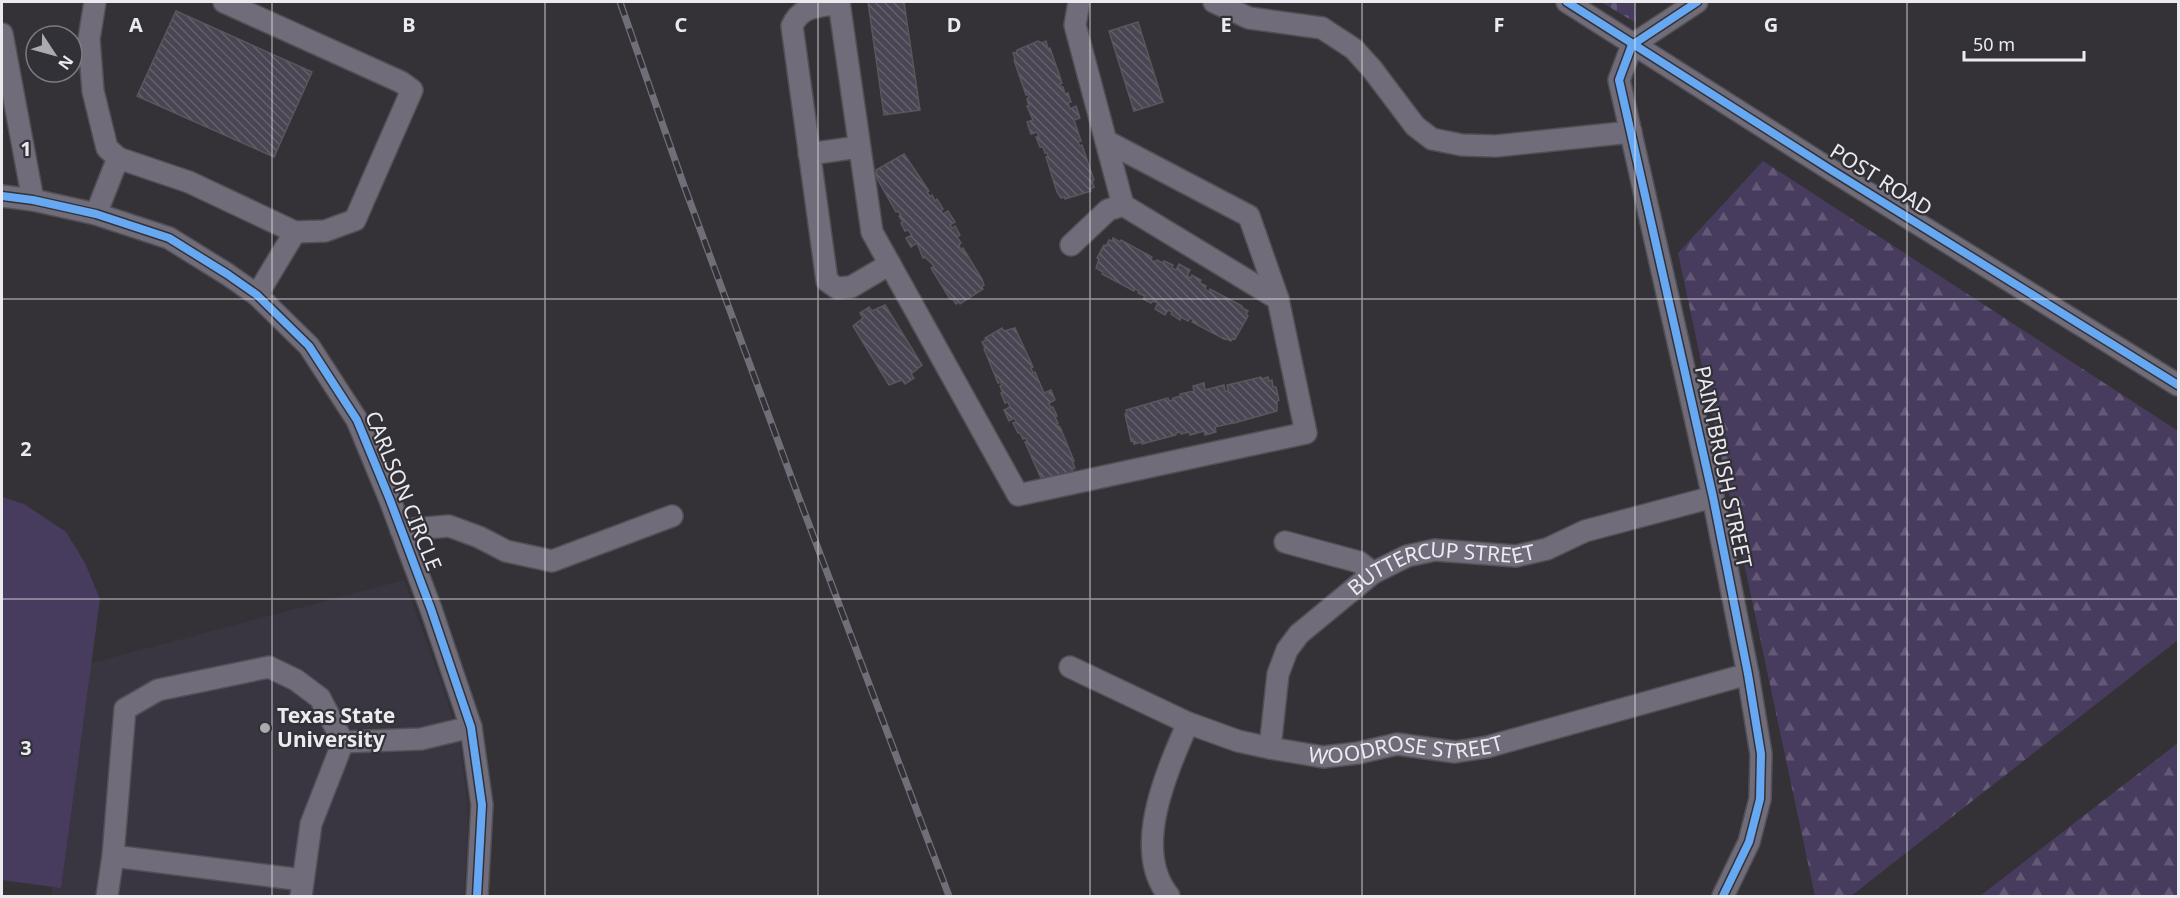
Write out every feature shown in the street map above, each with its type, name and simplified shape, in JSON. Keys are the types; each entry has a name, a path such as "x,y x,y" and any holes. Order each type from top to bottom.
{"street":[{"path":"95,2 89,39 93,91 107,148 118,158 189,182 295,232 325,231 355,220 412,90 401,82 224,2"},
{"path":"890,264 851,287 837,288 827,281 792,26 796,14 805,9 839,2 872,232 890,264 1018,495 1306,433 1278,299 1249,216 1106,141"},
{"path":"1079,2 1075,25 1123,204 1278,299"},
{"path":"1214,2 1249,18 1322,28 1354,49 1415,126 1432,139 1462,145 1496,146 1631,132"},
{"name":"POST ROAD","path":"1566,2 2178,385"},
{"path":"1632,45 1697,2"},
{"path":"2,34 33,200"},
{"name":"PAINTBRUSH STREET","path":"1632,45 1619,80 1713,497 1748,674 1761,754 1760,799 1749,842 1723,897"},
{"path":"809,154 859,147"},
{"path":"96,214 118,158"},
{"name":"CARLSON CIRCLE","path":"2,196 33,200 96,214 169,238 257,295 309,346 357,420 401,530 471,727 482,805 477,897"},
{"path":"1071,245 1108,210 1123,204"},
{"path":"257,295 295,232"},
{"name":"BUTTERCUP STREET","path":"1270,748 1278,674 1287,650 1299,634 1373,573 1407,556 1435,550 1516,556 1547,549 1586,531 1713,497"},
{"path":"401,530 449,526 479,537 506,551 552,561 672,516"},
{"path":"1285,542 1359,562 1373,573"},
{"path":"107,897 113,856 125,709 158,690 269,667 296,680 320,698 343,742 311,824 302,888 113,856"},
{"name":"WOODROSE STREET","path":"1070,667 1188,723 1238,741 1323,757 1358,753 1397,744 1455,752 1487,747 1748,674"},
{"path":"1169,897 1160,885 1153,856 1153,830 1166,773 1188,723"},
{"path":"343,742 421,739 471,727"}],"shaded area":[{"name":"Texas State University","path":"404,580 442,684 460,743 468,827 464,896 51,896 84,665"}],"green space":[{"path":"1601,2 1634,2 1636,23"},
{"path":"1763,161 2178,431 2178,640 1851,896 1815,896 1678,253"},
{"path":"2,497 24,504 66,532 85,563 100,599 61,888 2,880"},
{"path":"2178,743 2178,896 1980,896"}],"building":[{"path":"868,2 904,2 920,110 884,115"},
{"path":"176,11 312,72 274,157 137,96"},
{"path":"1138,22 1163,102 1134,111 1109,31"},
{"path":"1038,41 1042,43 1046,41 1062,83 1061,87 1065,94 1068,93 1071,102 1068,103 1070,109 1076,106 1080,118 1074,120 1081,141 1078,142 1080,146 1082,145 1094,180 1092,181 1094,187 1090,189 1091,191 1065,199 1065,197 1061,198 1057,192 1046,157 1047,153 1043,147 1040,147 1036,137 1039,137 1037,132 1031,134 1027,122 1033,120 1027,106 1029,106 1027,99 1029,98 1014,60 1013,53"},
{"path":"904,154 929,191 927,192 930,197 932,195 935,201 937,199 943,209 941,211 943,214 948,211 955,222 950,225 952,228 955,226 960,235 957,237 961,243 959,245 961,250 963,248 982,279 983,289 960,304 950,299 931,268 934,266 925,257 923,258 917,243 911,247 906,238 912,235 908,230 905,231 899,216 901,215 898,211 896,212 874,173"},
{"path":"1113,238 1152,257 1151,260 1155,262 1157,260 1163,263 1164,261 1173,265 1172,268 1176,270 1179,264 1190,270 1187,276 1191,278 1192,275 1201,280 1200,283 1206,286 1205,289 1209,292 1210,289 1242,306 1248,311 1246,314 1248,316 1235,339 1231,341 1224,339 1192,322 1190,318 1188,321 1181,317 1180,320 1168,310 1165,315 1155,309 1158,303 1153,301 1151,303 1143,299 1145,296 1138,293 1139,291 1135,289 1134,291 1102,274 1103,272 1096,268 1099,259 1097,258 1104,245 1106,246"},
{"path":"885,305 922,365 911,374 914,378 905,384 902,380 889,385 853,326 863,318 860,313 869,307 872,311"},
{"path":"1002,328 1004,331 1015,328 1033,367 1031,368 1033,373 1035,372 1044,393 1051,390 1055,400 1049,403 1057,416 1055,417 1058,423 1056,424 1060,427 1074,461 1072,461 1075,468 1072,469 1073,472 1048,483 1044,482 1040,476 1025,442 1026,438 1023,439 1013,423 1016,422 1014,418 1009,421 1004,410 1010,407 1008,402 1005,403 1001,393 1003,393 1001,382 998,383 984,349 982,342 986,340 985,338"},
{"path":"1261,377 1262,379 1268,377 1269,381 1272,380 1273,387 1276,387 1279,400 1277,411 1234,423 1232,419 1233,423 1215,427 1216,432 1205,435 1204,431 1190,435 1189,432 1181,434 1181,432 1142,444 1142,442 1134,444 1133,440 1131,441 1126,410 1168,398 1169,401 1173,400 1181,396 1180,394 1194,391 1193,386 1204,383 1205,390 1224,385 1225,391 1228,391 1227,385"}],"railway":[{"path":"620,2 682,180 793,482 949,896"}],"cycle path":[{"path":"1567,2 1831,170 2178,385"},
{"path":"1697,2 1632,45 1619,80 1713,497 1748,674 1761,754 1760,799 1749,842 1723,896"},
{"path":"2,196 33,200 96,214 169,238 257,295 309,346 357,420 431,609 471,727 482,805 477,896"}],"place":[{"name":"Texas State University","path":"265,728"}]}
